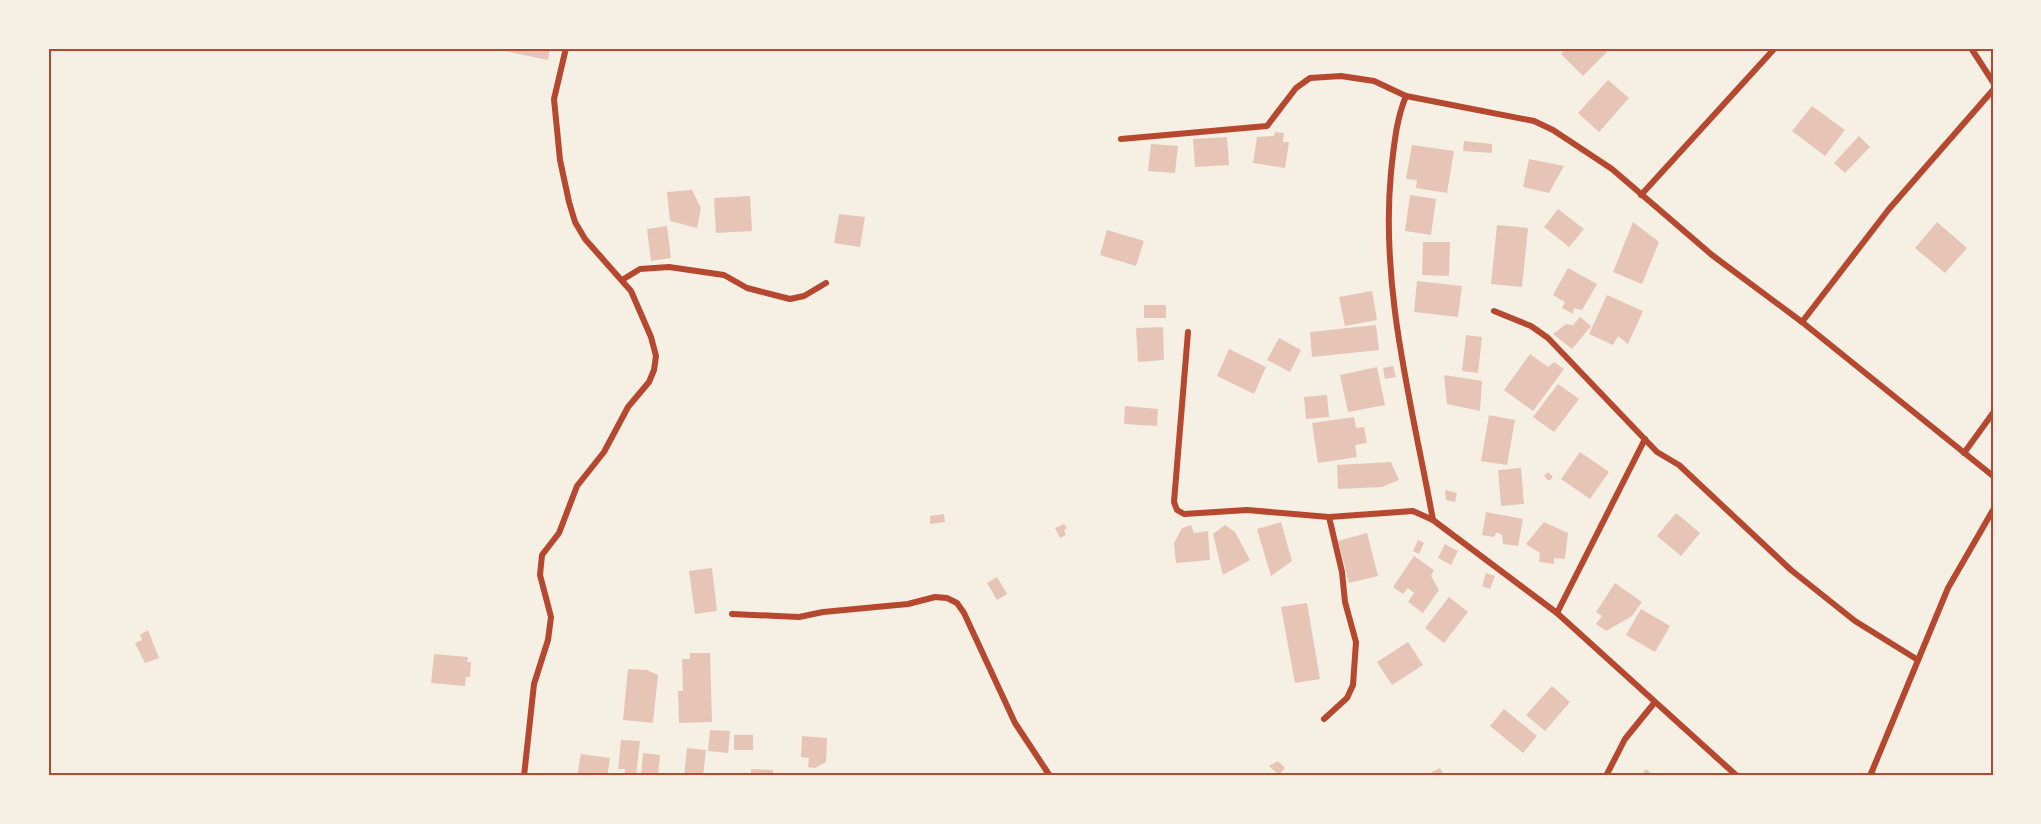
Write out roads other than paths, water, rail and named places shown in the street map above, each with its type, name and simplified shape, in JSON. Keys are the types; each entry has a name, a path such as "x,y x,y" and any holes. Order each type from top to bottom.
{"street":[{"path":"524,776 534,684 548,640 551,617 540,575 542,555 559,533 577,486 604,452 628,406 649,382 656,356 651,337 631,291 585,239 575,222 569,202 560,160 554,99 566,48"},
{"path":"1641,195 1774,48"},
{"path":"1971,48 1993,82"},
{"path":"1121,139 1267,126 1296,88 1319,76 1374,81 1406,96 1534,121 1596,156 1712,255 1802,322 1993,476"},
{"path":"1802,322 1889,209 1993,90"},
{"path":"1406,96 1399,112 1394,140 1387,232 1394,314 1433,520"},
{"path":"622,280 640,269 669,267 724,275 747,288 790,299 804,296 826,283"},
{"path":"1494,311 1531,326 1548,338 1657,452 1679,465 1791,570 1855,621 1918,660"},
{"path":"1188,332 1174,502 1177,510 1184,514 1198,515 1247,510 1329,517 1413,511 1433,520 1557,613 1737,776"},
{"path":"1964,453 1993,412"},
{"path":"1557,613 1646,439"},
{"path":"1870,776 1948,588 1993,510"},
{"path":"1324,719 1347,698 1353,685 1356,642 1345,602 1342,572 1329,517"},
{"path":"732,614 799,616 908,604 935,597 947,598 957,603 964,613 1016,723 1050,776"},
{"path":"1606,776 1625,740 1655,702"}]}
